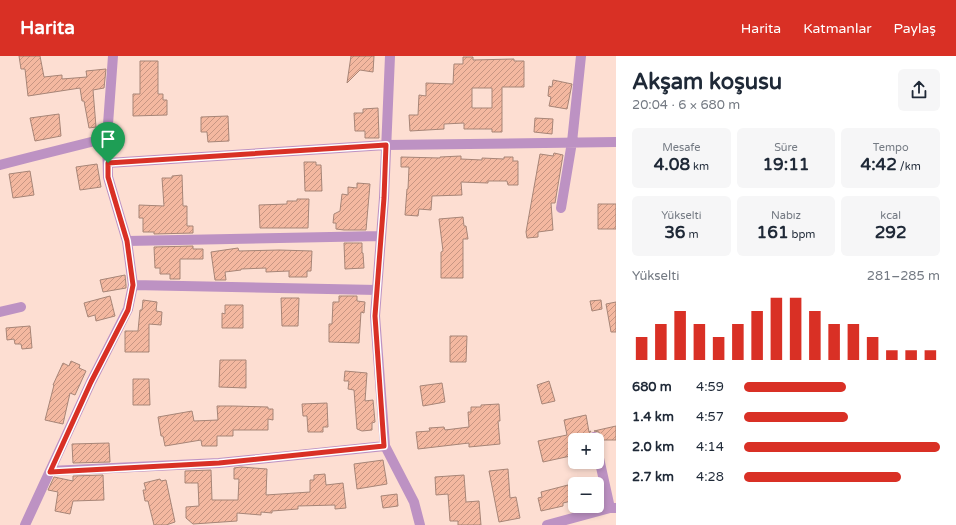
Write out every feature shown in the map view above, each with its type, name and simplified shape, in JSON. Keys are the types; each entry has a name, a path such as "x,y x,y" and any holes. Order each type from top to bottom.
{"street":[{"path":"25,525 91,382 128,310 133,285 127,241 108,177 107,138 113,56"},
{"path":"390,56 381,236 375,316 384,446 414,502 420,525"},
{"path":"561,208 572,142 581,56"},
{"path":"0,166 107,138"},
{"path":"108,163 386,145 616,142"},
{"path":"127,241 381,236"},
{"path":"133,285 377,290"},
{"path":"0,312 21,307"},
{"path":"50,472 219,463 384,446"},
{"path":"548,525 613,508 602,469"}],"building":[{"path":"19,56 40,56 44,77 62,75 62,79 87,77 86,71 106,69 104,88 93,90 96,127 89,128 80,88 28,96 25,69 21,69"},
{"path":"351,56 374,56 373,72 360,70 347,83"},
{"path":"463,57 473,57 473,60 514,59 514,61 524,61 524,87 502,87 502,132 492,132 492,129 464,129 464,123 444,124 444,129 410,131 409,115 418,115 419,95 426,96 426,83 453,84 454,64 463,64","holes":["472,88 492,88 492,108 472,108"]},
{"path":"140,61 158,61 158,94 163,94 163,100 167,100 167,115 133,116 133,94 140,94"},
{"path":"553,80 572,84 567,109 549,106 551,97 548,96 549,86 552,87"},
{"path":"378,108 379,138 365,138 365,131 355,131 354,113 363,113 363,109"},
{"path":"59,114 61,136 35,141 30,118"},
{"path":"228,116 229,141 208,142 207,132 201,132 201,117"},
{"path":"535,118 553,119 552,134 534,132"},
{"path":"554,153 563,155 555,203 551,203 553,230 538,232 538,237 527,238 526,232 540,154 553,156"},
{"path":"461,156 461,159 482,160 482,158 504,159 504,157 513,157 513,161 518,161 518,185 508,185 507,181 488,181 488,183 461,182 462,195 432,196 431,210 419,209 418,216 405,215 409,167 401,167 401,157 440,158"},
{"path":"304,162 316,162 316,165 321,165 322,191 305,191"},
{"path":"97,164 101,187 80,190 76,167"},
{"path":"30,171 34,195 13,198 9,174"},
{"path":"182,175 183,206 187,206 187,226 193,226 193,233 154,234 154,232 143,232 143,218 139,218 139,205 164,206 162,178 172,178 172,176"},
{"path":"357,183 370,184 366,230 336,229 336,223 333,223 334,214 340,211 342,194 348,195 348,187 357,188"},
{"path":"297,199 309,199 308,228 260,228 259,205 287,204 287,201 297,201"},
{"path":"598,204 616,204 616,229 598,229"},
{"path":"463,217 468,239 463,239 463,278 441,278 441,252 443,251 439,219"},
{"path":"344,243 362,243 364,268 345,269"},
{"path":"193,246 193,249 203,249 203,259 180,259 180,279 170,279 170,274 160,274 160,268 155,268 154,247"},
{"path":"238,248 239,251 312,251 311,271 307,271 307,277 289,277 289,271 266,272 266,268 241,269 225,272 226,280 215,280 211,252"},
{"path":"125,275 126,288 103,292 100,280"},
{"path":"110,296 115,316 96,321 95,315 88,317 84,303"},
{"path":"339,296 357,296 357,301 365,302 364,313 361,312 359,343 329,342 329,324 332,324 333,302 339,302"},
{"path":"281,298 299,298 298,326 282,326"},
{"path":"143,300 157,302 156,311 162,312 161,325 149,324 149,352 125,352 125,331 138,331 140,310 142,310"},
{"path":"601,300 602,309 592,311 590,301"},
{"path":"616,302 616,332 611,332 606,304"},
{"path":"225,305 243,305 243,328 222,328 222,313 225,314"},
{"path":"30,326 32,348 22,349 21,344 15,344 14,339 7,340 6,328"},
{"path":"450,336 467,336 466,362 450,362"},
{"path":"220,360 246,360 246,388 219,387"},
{"path":"71,361 80,365 79,368 86,371 75,395 70,393 63,424 45,420 53,385 63,363 69,366"},
{"path":"345,371 367,373 365,401 373,400 375,422 372,423 372,430 362,431 357,429 354,390 348,389 349,381 344,381"},
{"path":"133,379 149,379 150,405 133,405"},
{"path":"549,381 555,401 542,404 537,385"},
{"path":"442,383 445,402 423,406 420,386"},
{"path":"327,403 328,427 323,427 323,432 308,432 307,416 303,416 302,404"},
{"path":"499,404 500,421 498,421 500,444 469,447 469,443 418,449 416,432 430,431 429,428 444,427 445,430 469,427 468,412 471,412 471,407"},
{"path":"217,406 268,407 268,409 273,409 273,420 268,419 268,430 233,430 233,436 217,436 217,446 202,446 201,440 165,446 163,436 161,436 158,417 192,411 194,421 218,420"},
{"path":"586,415 589,432 591,431 590,433 568,433 568,457 543,462 538,441 567,435 564,420"},
{"path":"616,426 616,440 604,440 604,433 594,431"},
{"path":"109,443 110,462 73,463 72,444"},
{"path":"383,460 387,484 357,489 354,464"},
{"path":"241,467 267,469 266,495 310,492 310,480 314,480 314,475 325,474 326,485 343,483 346,508 335,509 335,505 298,506 298,509 272,511 272,513 261,512 261,515 237,513 237,521 193,524 186,518 186,507 199,506 198,483 185,483 185,471 211,470 212,500 238,500 239,479 234,479 234,468"},
{"path":"508,469 510,498 516,497 520,518 499,522 489,471"},
{"path":"103,475 104,500 73,501 70,514 55,511 58,492 48,490 54,477 73,481 73,476"},
{"path":"464,475 466,502 479,501 481,525 458,525 458,521 450,521 448,494 436,495 435,477"},
{"path":"160,479 161,481 166,480 175,522 166,525 154,525 148,501 145,501 143,490 146,490 144,483"},
{"path":"568,485 568,502 563,503 563,506 541,511 538,498 542,497 541,492"},
{"path":"397,494 398,506 383,508 381,496"}],"route":[{"path":"386,145 384,198 375,316 384,446 219,463 50,472 91,382 128,310 133,285 127,241 108,177 108,163 386,145"}]}
